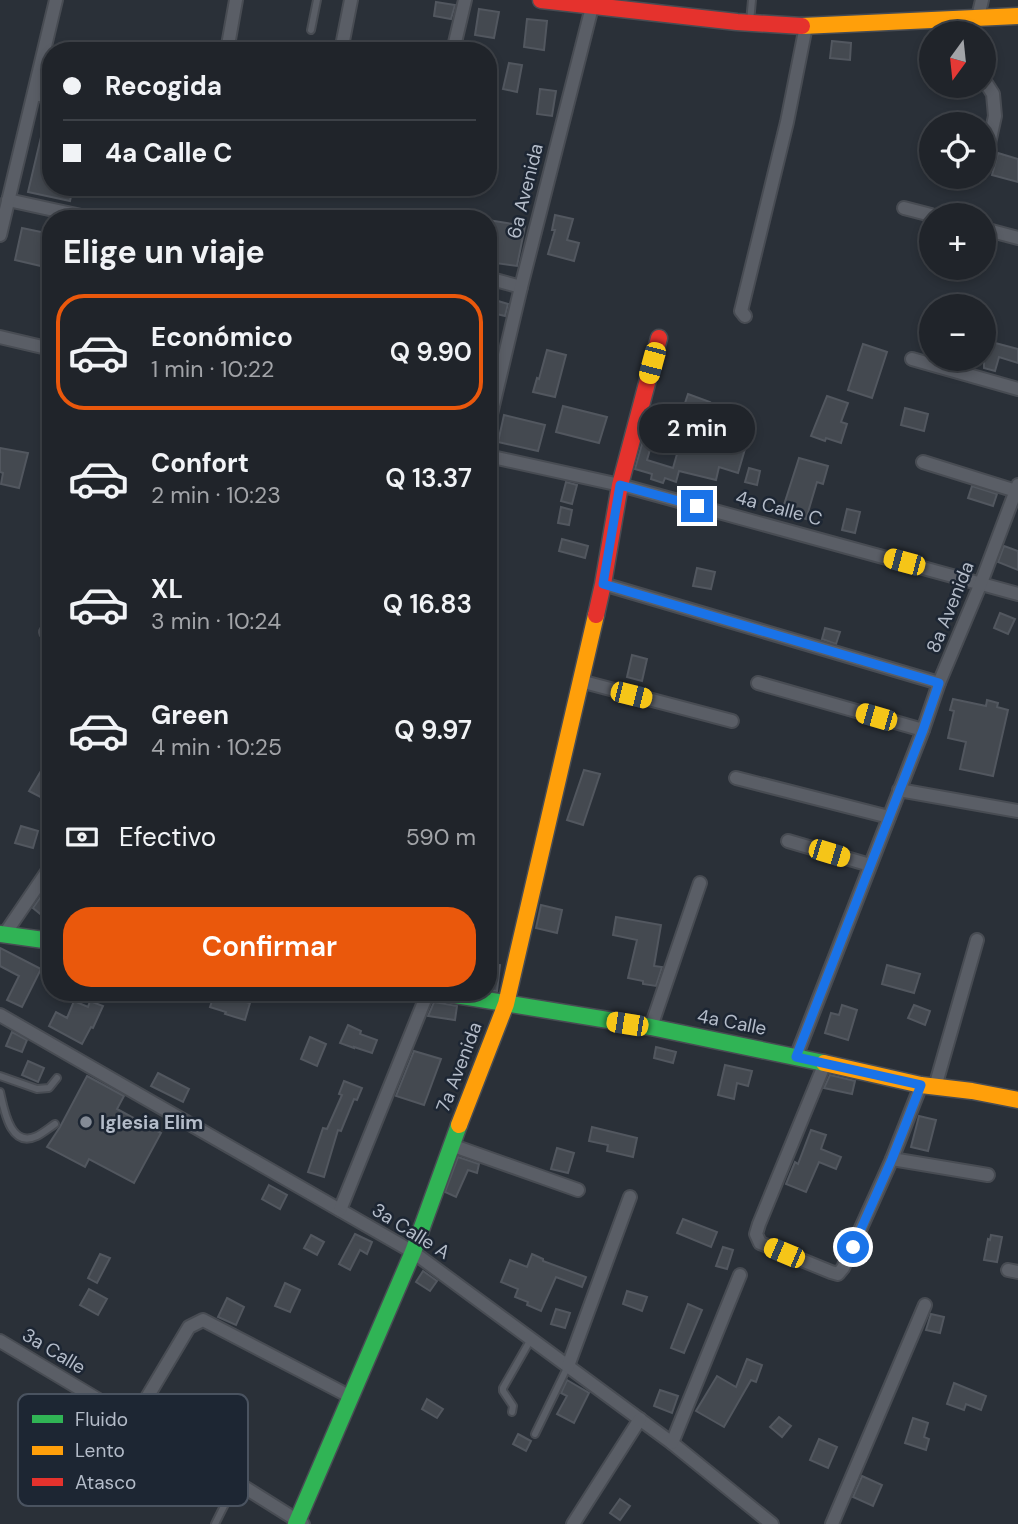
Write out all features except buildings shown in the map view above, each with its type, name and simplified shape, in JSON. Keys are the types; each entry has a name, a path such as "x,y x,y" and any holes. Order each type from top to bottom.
{"street":[{"path":"46,42 56,0"},
{"path":"229,42 236,0"},
{"path":"343,42 351,0"},
{"path":"455,42 465,0"},
{"path":"978,17 982,0"},
{"path":"549,1 750,23 919,26"},
{"name":"6a Avenida","path":"497,389 592,7"},
{"path":"961,21 978,17 1018,16"},
{"path":"745,316 741,311 787,122 806,26"},
{"path":"0,235 42,60"},
{"path":"34,94 42,95"},
{"path":"8,200 53,210"},
{"path":"904,208 919,212"},
{"path":"996,232 1018,237"},
{"path":"497,280 521,287"},
{"path":"0,337 42,347"},
{"name":"7a Avenida","path":"299,1523 413,1252 506,1004 603,584 620,485 659,338"},
{"path":"912,359 1018,389"},
{"name":"4a Calle C","path":"497,458 620,485 1018,594"},
{"path":"923,462 1017,488"},
{"name":"8a Avenida","path":"796,1057 939,683 1017,488"},
{"path":"603,584 939,683"},
{"path":"580,681 732,721"},
{"path":"758,683 923,730"},
{"path":"736,778 889,817"},
{"path":"900,790 1018,811"},
{"path":"788,841 870,865"},
{"path":"42,878 2,934 42,939"},
{"path":"651,1027 700,883"},
{"path":"825,1063 756,1234 760,1243 838,1274 928,1086 977,940"},
{"path":"340,1210 424,1001"},
{"name":"4a Calle","path":"489,1001 651,1027 928,1086 1018,1100"},
{"name":"3a Calle A","path":"2,1022 163,1108 413,1252 672,1443 772,1524"},
{"path":"451,1146 579,1191"},
{"path":"892,1159 988,1175"},
{"path":"568,1366 630,1197"},
{"path":"672,1443 740,1275"},
{"path":"832,1524 925,1305"},
{"path":"149,1394 189,1327 203,1320 351,1397"},
{"name":"3a Calle","path":"0,1341 88,1394"},
{"path":"573,1524 640,1419"},
{"name":"3a Calle","path":"248,1490 299,1523"}],"lane":[{"path":"311,30 317,0"},
{"path":"750,23 752,0"},
{"path":"0,1076 37,1089 48,1088 57,1078"},
{"path":"0,1092 8,1124 19,1136 29,1139 55,1124"},
{"path":"512,1412 513,1406 503,1388 531,1339"},
{"path":"535,1434 568,1366"},
{"path":"215,1524 224,1506"}],"traffic: fast":[{"path":"0,934 42,940"},
{"path":"492,1001 651,1027 824,1063"},
{"path":"296,1524 413,1252 459,1125"}],"traffic: slow":[{"path":"802,26 1018,16"},
{"path":"459,1125 506,1004 596,615"},
{"path":"824,1063 921,1085 1018,1100"}],"traffic: jam":[{"path":"541,0 737,22 802,26"},
{"path":"596,615 620,485 659,338"}],"place":[{"name":"Iglesia Elim","path":"86,1122"}],"route":[{"path":"697,506 620,485 603,584 939,683 796,1057 921,1085 853,1247"}]}
